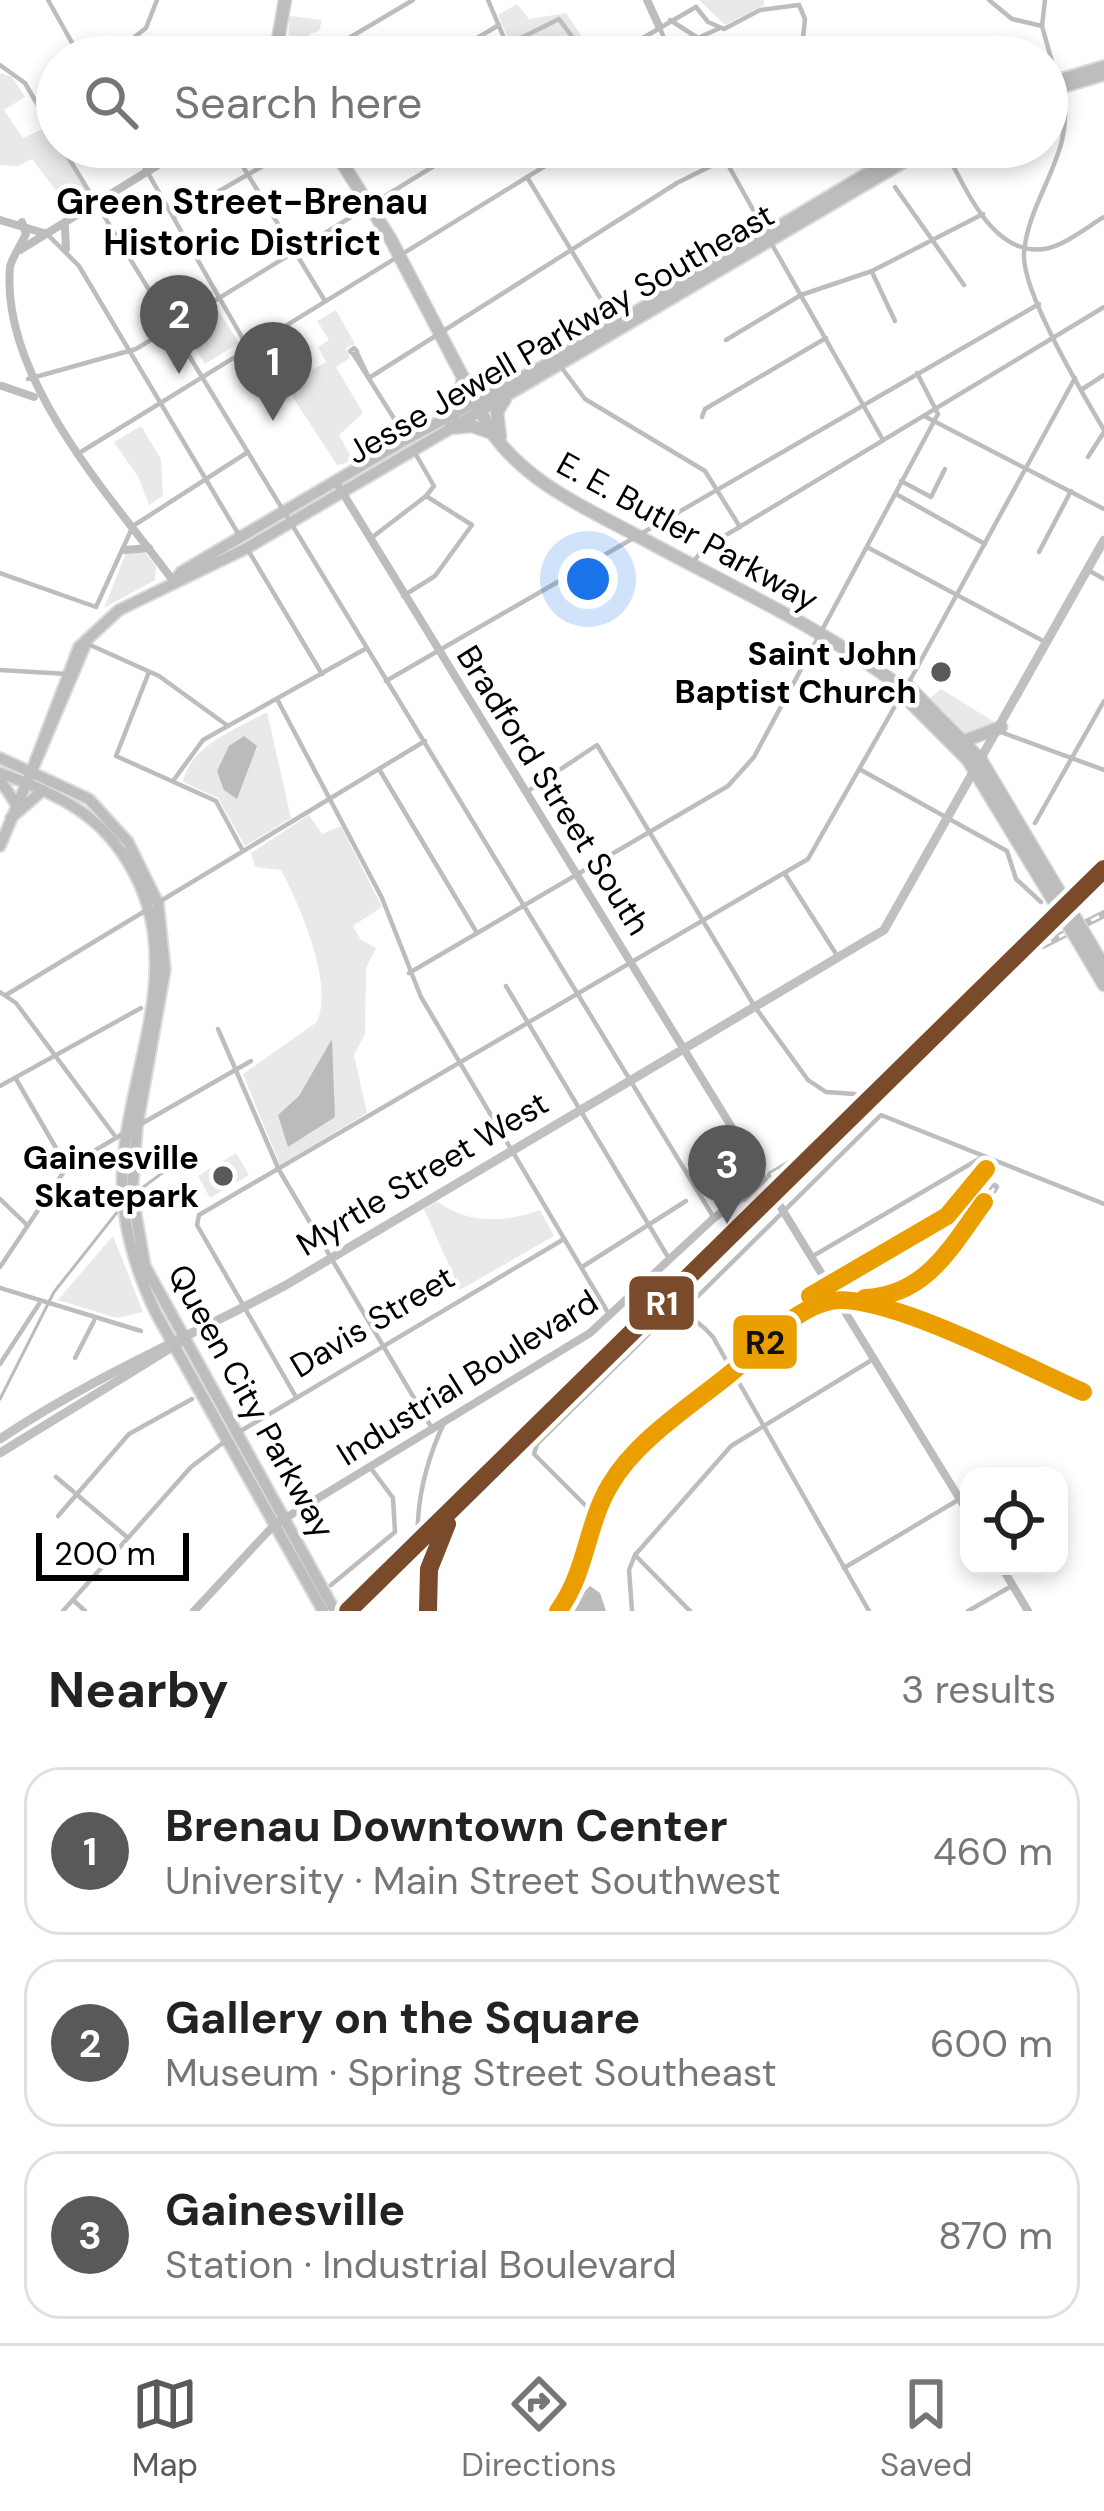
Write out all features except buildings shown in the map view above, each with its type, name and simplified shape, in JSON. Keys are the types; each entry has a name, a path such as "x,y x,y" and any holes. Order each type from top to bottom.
{"highway":[{"path":"279,36 285,0"},
{"name":"E. E. Butler Parkway","path":"346,168 504,449 532,476 818,634 903,689 964,740 1085,943 1104,985"},
{"path":"492,433 452,422 463,378 504,394 496,416 504,449"},
{"name":"E. E. Butler Parkway","path":"903,689 978,766"},
{"path":"964,740 999,729"},
{"name":"E. E. Butler Parkway","path":"1085,943 1104,967"}],"main road":[{"path":"1068,80 1104,66"},
{"path":"1068,83 1104,75"},
{"name":"Jesse Jewell Parkway Southeast","path":"769,239 879,168"},
{"name":"Jesse Jewell Parkway Southeast","path":"86,643 119,610 288,519 410,444 893,168"},
{"name":"Myrtle Street West","path":"177,1343 512,1151 838,958 891,921 1104,540"},
{"path":"0,846 42,733 86,643"},
{"path":"32,770 40,763 86,643"},
{"path":"5,760 42,733"},
{"name":"Queen City Parkway","path":"5,760 89,800 107,816 128,842 154,905 167,956 142,1104 126,1131"},
{"path":"0,777 16,804"},
{"name":"Queen City Parkway","path":"0,777 77,804 111,832 154,905 158,970 126,1131 135,1227 177,1343 335,1611"},
{"path":"11,818 44,790"},
{"path":"194,1362 205,1330"},
{"path":"0,1439 177,1343"},
{"path":"0,1453 177,1343"},
{"name":"Queen City Parkway","path":"177,1343 194,1362 232,1437"},
{"name":"Queen City Parkway","path":"313,1575 323,1611"}],"street":[{"path":"48,0 68,36"},
{"path":"136,36 146,28 157,0"},
{"path":"352,36 413,0"},
{"path":"488,0 503,36"},
{"path":"647,0 663,36"},
{"path":"989,0 1012,19 1042,26"},
{"path":"1044,36 1045,0"},
{"path":"643,36 696,3 720,28"},
{"path":"702,36 760,10 795,4 805,16 803,36"},
{"path":"525,36 559,19 572,36"},
{"path":"670,20 695,36"},
{"path":"482,36 499,26"},
{"path":"2,67 25,83 36,102"},
{"path":"75,168 714,1218"},
{"path":"145,168 248,346"},
{"path":"14,254 157,168"},
{"path":"245,168 325,301"},
{"path":"174,218 261,168"},
{"path":"1,387 131,350 431,168"},
{"path":"76,455 542,168"},
{"path":"369,378 709,168"},
{"path":"729,168 884,441"},
{"path":"955,168 1001,236 1024,247 1049,248 1104,217"},
{"path":"1052,168 1024,247 1025,272 1104,431 1088,457"},
{"path":"527,177 618,328"},
{"path":"895,187 964,285"},
{"path":"726,340 802,296 872,271 982,214"},
{"path":"0,220 22,222 66,249 322,674"},
{"path":"22,222 26,234 14,254 8,312 28,379 76,455 174,582"},
{"path":"66,249 67,224"},
{"path":"872,271 895,321"},
{"path":"386,681 1039,304"},
{"path":"691,566 703,549 1104,307"},
{"path":"116,352 120,337"},
{"path":"702,417 705,410 826,338"},
{"path":"355,354 434,485 427,496 370,539"},
{"path":"559,363 585,399 698,464 740,527"},
{"path":"409,973 728,786 754,757 934,422 937,409 917,374"},
{"path":"1081,390 1104,375"},
{"path":"296,1397 200,1230 199,1214 785,874 818,849 1075,378"},
{"path":"1,387 37,398"},
{"path":"924,416 1104,509"},
{"path":"0,573 96,608 133,526 248,452"},
{"path":"902,481 931,496 945,469"},
{"name":"Bradford Street South","path":"338,487 634,960 960,1499"},
{"path":"1039,551 1071,490"},
{"path":"895,493 985,544"},
{"path":"403,596 435,576 472,525 427,496"},
{"path":"867,547 1047,643"},
{"path":"124,550 149,548"},
{"path":"1088,570 1104,579"},
{"path":"86,643 149,672 228,726"},
{"path":"173,781 191,750 365,649"},
{"path":"0,670 67,674"},
{"path":"149,672 116,756 217,801 243,851"},
{"path":"277,699 382,898 409,973 611,1317"},
{"path":"1035,823 1104,701"},
{"path":"999,729 1104,770"},
{"path":"126,1131 3,994 425,741"},
{"path":"528,790 597,745 755,1006 812,1083 826,1092 855,1094"},
{"path":"380,769 477,933"},
{"path":"861,770 1006,851 1016,878 1041,902"},
{"path":"785,874 838,958"},
{"path":"506,986 671,1262"},
{"path":"0,1086 141,1008"},
{"path":"218,1029 279,1170 433,1430"},
{"path":"0,1267 67,1167 251,1061"},
{"path":"16,1078 67,1167"},
{"path":"142,1104 153,1112 164,1110"},
{"path":"586,1506 534,1454 537,1444 881,1114 1104,1204"},
{"path":"813,1256 986,1154"},
{"name":"Industrial Boulevard","path":"194,1611 279,1521 611,1317 714,1218 764,1181"},
{"path":"736,1200 774,1193"},
{"path":"0,1199 26,1224"},
{"path":"582,1267 686,1201"},
{"name":"Davis Street","path":"63,1611 191,1467 296,1397 564,1239"},
{"path":"647,1286 713,1337 869,1611"},
{"path":"0,1288 141,1331"},
{"path":"0,1364 41,1301"},
{"path":"75,1358 95,1319"},
{"path":"632,1611 629,1570 635,1555 705,1469 763,1426 875,1358"},
{"path":"58,1516 129,1434 192,1399"},
{"path":"431,1611 417,1544 419,1487 444,1422"},
{"path":"331,1585 395,1532 393,1498 370,1467"},
{"path":"56,1477 127,1537"},
{"path":"844,1568 960,1499"},
{"path":"635,1555 690,1611"},
{"path":"1007,1575 1028,1611"},
{"path":"968,1611 1013,1585"},
{"path":"73,1600 85,1611"}],"shaded area":[{"path":"699,0 764,0 764,5 725,25"},
{"path":"517,4 529,19 566,13 581,36 507,36 498,15"},
{"path":"289,16 322,20 319,31 310,36 289,36"},
{"path":"0,73 12,77 25,97 4,110 23,138 36,132 36,164 32,159 18,166 0,165"},
{"path":"39,168 75,168 93,198 72,211"},
{"path":"218,310 239,343 205,364 184,331"},
{"path":"336,310 355,344 346,348 350,358 336,367 363,413 339,435 350,455 347,463 337,465 283,382 289,377 284,368 299,360 305,374 326,362 318,347 329,340 317,321"},
{"path":"141,426 161,459 163,496 149,505 139,478 114,442"},
{"path":"143,550 156,566 155,580 104,608 126,553"},
{"path":"941,689 996,723 966,737 928,700"},
{"path":"267,712 291,818 245,846 218,798 183,782 187,769 205,748"},
{"path":"244,736 257,746 237,799 224,790 217,771 229,746"},
{"path":"309,815 322,834 341,826 382,907 353,926 361,940 376,948 366,968 365,1034 354,1055 367,1113 280,1165 243,1074 317,1022 321,987 305,923 281,870 255,867 251,853"},
{"path":"332,1039 335,1117 288,1147 278,1115 299,1096"},
{"name":"Gainesville Skatepark","path":"236,1153 249,1175 210,1198 198,1176"},
{"path":"437,1201 461,1214 487,1219 540,1210 554,1236 460,1290 424,1209"},
{"path":"113,1236 143,1312 117,1318 58,1300"},
{"path":"590,1586 600,1593 606,1611 565,1611"}],"waterway":[{"path":"138,1191 189,1153"},
{"path":"0,1399 54,1292 122,1206"}],"railway":[{"path":"1043,945 1104,914"},
{"path":"771,1175 805,1155 859,1107"},
{"path":"353,1611 829,1145"},
{"path":"800,1304 943,1215 986,1169"},
{"path":"871,1298 893,1294 929,1273 995,1187"},
{"path":"558,1611 575,1580 602,1500 634,1453 812,1307 849,1301 880,1306 953,1333 1083,1392"},
{"path":"428,1611 429,1569 443,1529"}],"transit line":[{"name":"R1","path":"348,1611 1104,869"},
{"name":"R2","path":"810,1296 947,1216 986,1169"},
{"name":"R2","path":"865,1298 887,1295 921,1278 984,1202"},
{"name":"R2","path":"558,1611 575,1580 602,1500 634,1453 812,1307 849,1301 880,1306 953,1333 1083,1392"},
{"name":"R1","path":"428,1611 429,1569 447,1524"}],"place":[{"name":"Gallery on the Square","path":"179,374"},
{"name":"Brenau Downtown Center","path":"273,421"},
{"name":"Saint John Baptist Church","path":"941,672"},
{"name":"Gainesville Skatepark","path":"223,1176"},
{"name":"Gainesville","path":"727,1224"}],"district":[{"name":"Green Street-Brenau Historic District","path":"242,222"}]}
